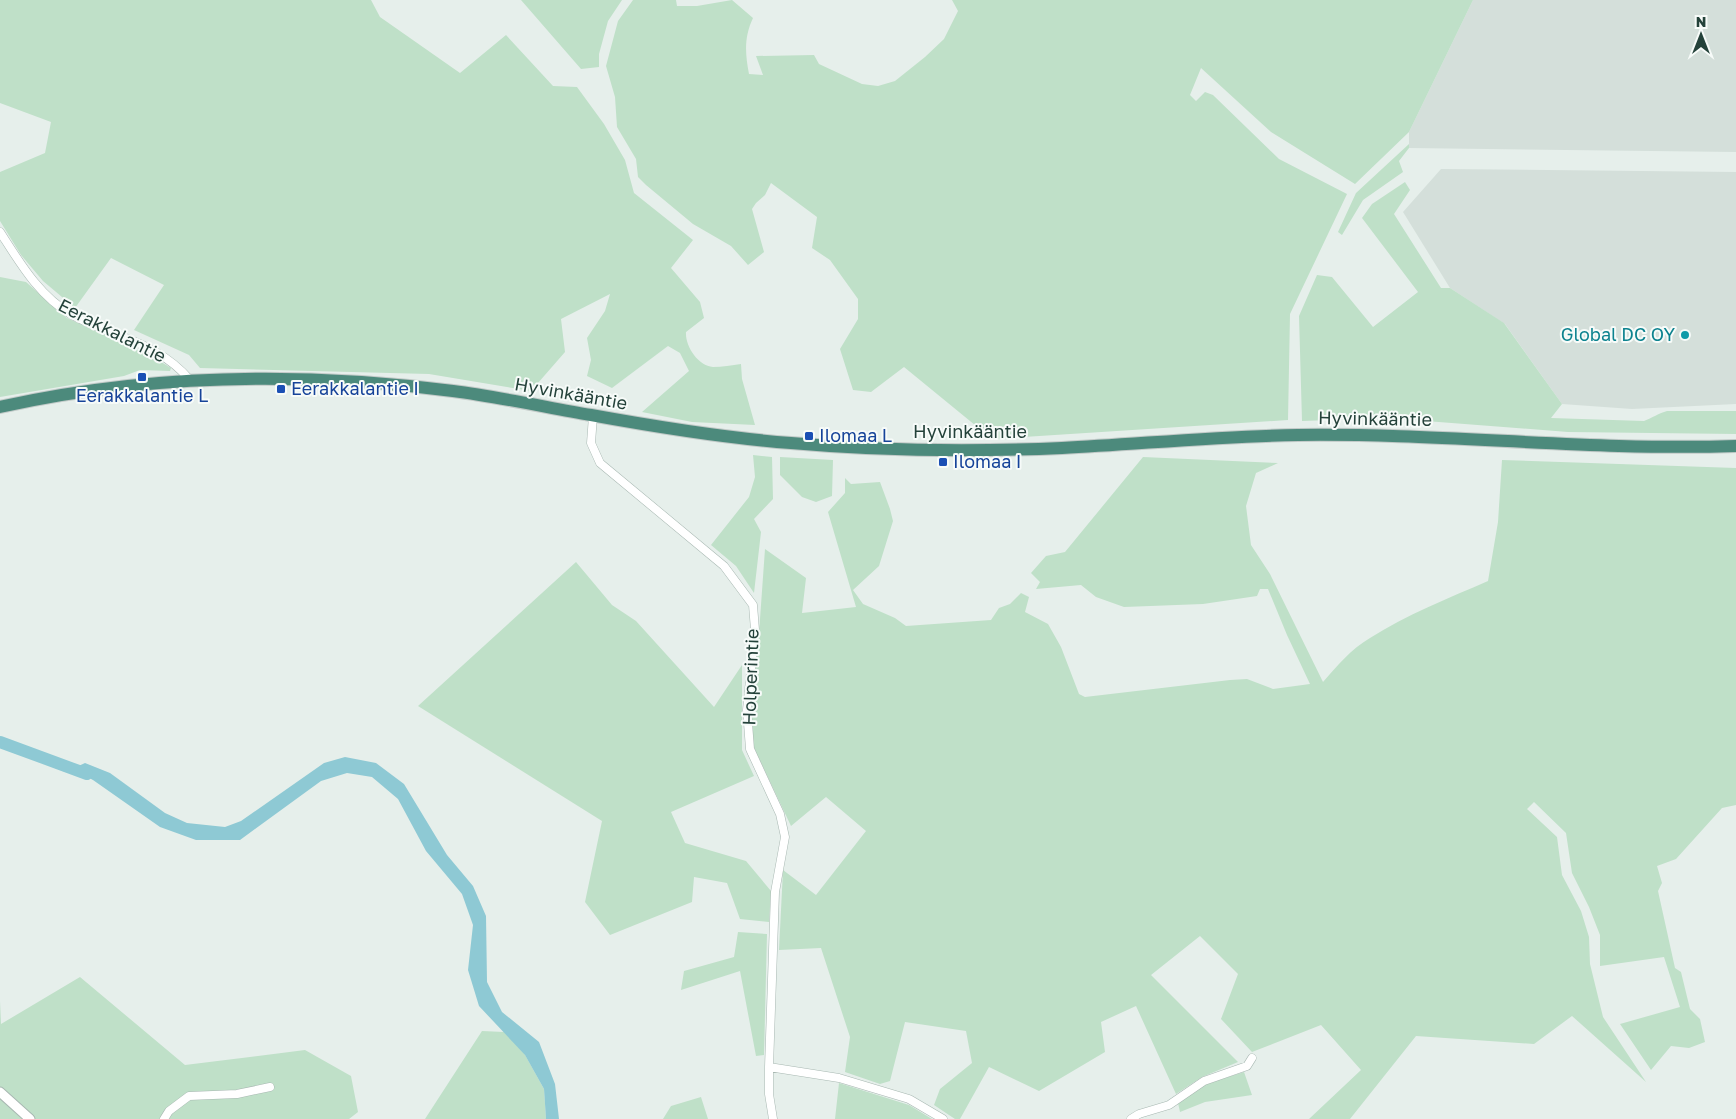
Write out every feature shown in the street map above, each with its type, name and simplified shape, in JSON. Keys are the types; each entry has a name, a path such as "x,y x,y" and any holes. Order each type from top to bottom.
{"highway":[{"name":"Hyvinkääntie","path":"0,407 62,395 191,381 285,378 372,383 486,396 693,432 756,440 862,448 926,450 1051,449 1191,439 1297,435 1433,437 1631,446 1736,446"}],"street":[{"name":"Eerakkalantie","path":"0,232 27,274 48,298 72,314 155,350 180,368 191,381"},
{"name":"Holperintie","path":"593,416 591,443 600,463 724,566 752,605 755,630 747,710 750,749 780,814 785,837 775,892 769,1067 769,1094 773,1119"},
{"path":"1131,1119 1138,1114 1169,1105 1204,1081 1247,1066 1252,1058"},
{"path":"769,1067 839,1078 909,1099 943,1119"},
{"path":"164,1119 169,1111 189,1096 237,1094 270,1088"},
{"path":"0,1092 30,1119"}],"shaded area":[{"path":"1473,0 1736,0 1736,152 1409,148 1409,132"},
{"name":"Global DC OY","path":"1441,169 1736,172 1736,404 1632,409 1562,404 1505,324 1450,288 1403,212"}],"green space":[{"path":"0,0 371,0 380,17 460,73 506,35 553,86 577,87 604,124 625,160 634,193 693,240 671,268 700,302 704,318 686,332 690,349 707,366 716,367 741,364 742,379 755,425 692,422 642,412 689,371 680,353 668,346 612,388 587,376 591,360 587,338 605,311 610,294 561,319 565,352 531,391 429,374 200,368 189,355 134,330 164,285 111,258 75,308 43,281 21,255 0,221 0,172 45,153 51,122 0,103"},
{"path":"521,0 622,0 608,21 599,54 599,67 581,69"},
{"path":"633,0 676,0 677,6 697,6 732,0 753,18 746,45 749,74 763,75 756,56 814,55 819,64 862,84 878,86 895,81 944,39 958,11 952,0 1473,0 1409,132 1355,184 1271,132 1201,68 1190,95 1196,101 1205,92 1213,95 1279,159 1347,194 1290,314 1288,420 992,439 904,367 871,392 853,390 840,349 858,319 858,299 830,260 812,248 817,217 771,183 765,195 752,209 764,252 748,265 731,246 693,224 638,177 636,159 617,127 615,97 606,66 618,21"},
{"path":"1409,144 1409,148 1399,161 1403,172 1363,200 1342,235 1338,232 1356,193"},
{"path":"1405,182 1410,190 1394,214 1441,288 1450,288 1504,323 1562,404 1551,418 1644,421 1667,411 1736,411 1736,434 1568,432 1387,418 1302,421 1299,316 1317,275 1332,277 1373,327 1418,292 1362,218 1372,204"},
{"path":"0,277 26,282 67,318 153,357 171,368 170,371 140,370 124,376 0,397"},
{"path":"753,455 772,457 773,499 754,519 761,532 754,593 736,566 711,545 749,497 755,477"},
{"path":"780,457 833,460 832,496 816,502 802,497 780,475"},
{"path":"1143,457 1278,463 1256,473 1246,506 1251,545 1270,574 1323,682 1363,642 1413,614 1488,581 1498,522 1502,460 1736,468 1736,805 1722,808 1676,859 1657,866 1662,883 1658,891 1675,968 1681,972 1690,1009 1700,1019 1705,1042 1689,1048 1671,1046 1651,1070 1620,1024 1680,1007 1664,957 1600,966 1600,935 1572,873 1566,833 1534,802 1527,809 1557,837 1562,875 1581,911 1589,937 1590,964 1603,1017 1646,1082 1572,1016 1534,1044 1416,1036 1350,1119 1309,1119 1361,1070 1321,1025 1252,1052 1221,1019 1238,974 1200,936 1151,975 1238,1062 1202,1077 1176,1094 1136,1006 1101,1022 1105,1052 1039,1091 989,1067 960,1119 955,1119 934,1105 940,1089 972,1063 966,1031 905,1022 890,1081 880,1084 845,1072 850,1037 821,948 779,950 783,870 816,895 866,831 826,797 791,826 754,748 750,710 759,633 765,549 806,578 802,613 856,607 828,512 845,493 845,478 851,484 880,482 893,521 879,566 853,590 863,604 895,618 906,626 991,620 999,608 1010,604 1021,593 1029,597 1025,612 1048,624 1061,647 1079,694 1085,697 1247,679 1273,689 1310,684 1268,589 1260,589 1257,596 1203,604 1124,607 1096,597 1081,585 1036,589 1040,582 1031,573 1046,556 1065,552"},
{"path":"576,562 612,605 636,621 714,707 742,665 742,750 754,776 671,812 685,843 746,861 771,891 769,922 740,919 727,883 694,877 692,902 610,935 585,902 602,821 418,706"},
{"path":"738,932 767,934 764,1055 756,1056 740,971 681,990 684,971 734,957"},
{"path":"80,977 185,1065 305,1050 351,1076 358,1112 349,1119 0,1119 0,1001 1,1024"},
{"path":"482,1031 504,1032 524,1053 544,1089 546,1119 425,1119"},
{"path":"1244,1072 1252,1095 1205,1102 1180,1112 1178,1103 1206,1084"},
{"path":"839,1083 909,1105 932,1119 835,1119"},
{"path":"701,1097 708,1119 663,1119 671,1106"}],"water":[{"path":"345,757 376,763 404,784 447,855 473,886 486,916 487,982 502,1012 539,1042 555,1084 559,1119 546,1119 544,1089 525,1055 479,1006 468,970 473,925 462,894 426,851 398,799 372,777 347,773 321,781 240,840 196,840 160,827 93,780 72,769 85,763 110,773 165,813 187,823 225,827 241,821 324,763"}],"waterway":[{"path":"0,742 87,774"}],"place":[{"name":"Global DC OY","path":"1685,335"},
{"name":"Eerakkalantie L","path":"142,377"},
{"name":"Eerakkalantie I","path":"281,389"},
{"name":"Ilomaa L","path":"809,436"},
{"name":"Ilomaa I","path":"943,462"}]}
